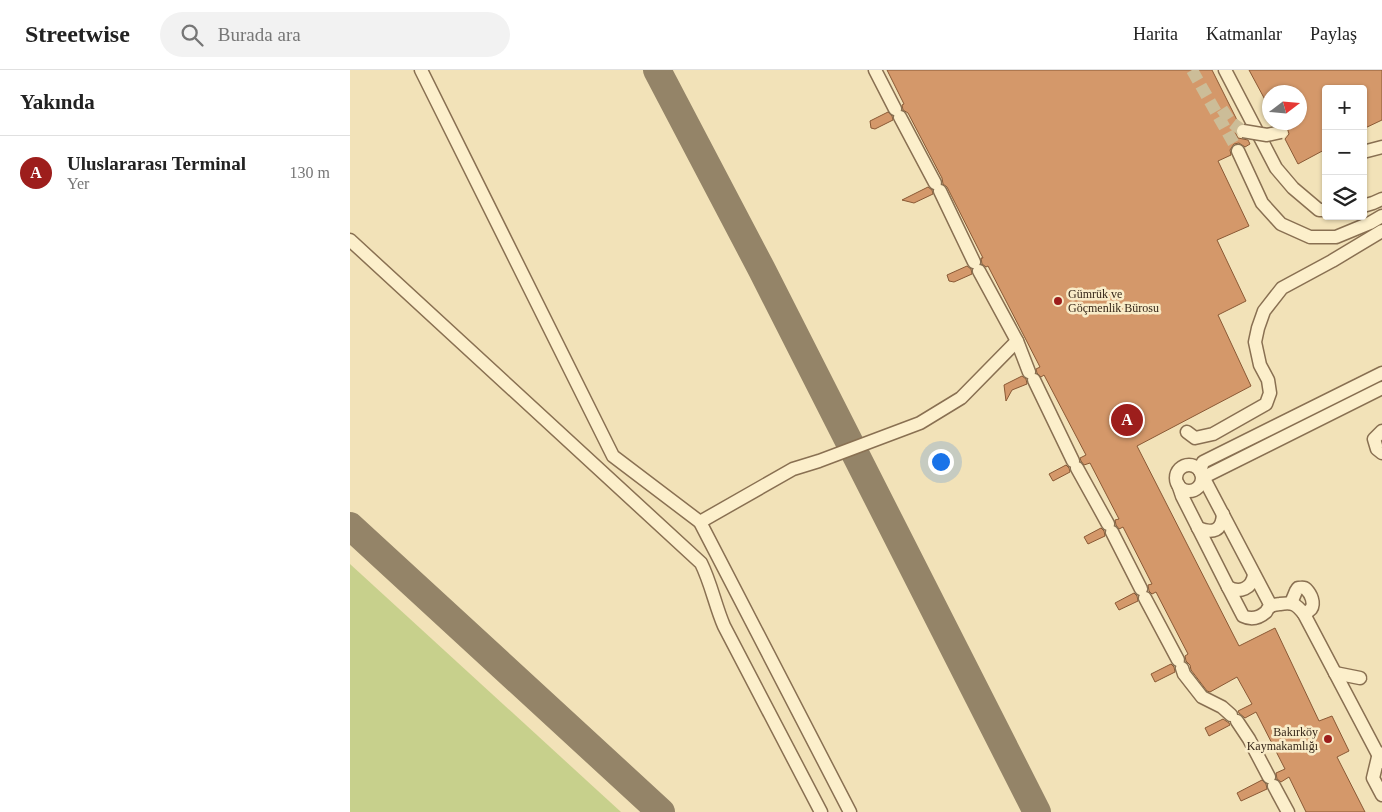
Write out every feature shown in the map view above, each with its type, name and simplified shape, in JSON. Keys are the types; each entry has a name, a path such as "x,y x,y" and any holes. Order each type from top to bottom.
{"lane":[{"path":"421,70 614,456 700,522 850,812"},
{"path":"875,70 937,187 976,266 1017,341 1075,464 1110,528 1184,674 1202,697 1222,707 1234,718 1249,739 1288,812"},
{"path":"1225,70 1276,168 1293,188 1322,210"},
{"path":"1243,131 1267,135 1281,132"},
{"path":"1367,151 1382,147"},
{"path":"1238,151 1262,203 1281,224 1310,237 1336,238 1382,216"},
{"path":"1367,205 1382,199"},
{"path":"1187,432 1195,438 1213,434 1266,404 1270,392 1268,380 1260,365 1256,342 1258,328 1264,311 1282,288 1382,231"},
{"path":"350,240 701,563 708,576 717,610 724,626 821,812"},
{"path":"700,522 793,469 920,423 961,398 1017,341"},
{"path":"1178,484 1188,491 1196,489 1201,483 1202,474 1200,471 1203,462 1382,373"},
{"path":"1382,388 1206,476 1193,465 1184,465 1178,471 1176,480 1182,496 1243,616 1259,617 1271,606 1291,603 1299,607 1304,614 1381,755 1373,778 1382,794"},
{"path":"1382,431 1374,439 1377,449 1382,453"},
{"path":"1200,471 1271,606"},
{"path":"1198,528 1210,531 1219,528 1223,514"},
{"path":"1228,587 1233,590 1245,589 1250,586 1254,575"},
{"path":"1291,603 1298,588 1306,589 1313,601 1313,605 1312,609 1304,614"},
{"path":"1337,677 1361,680"}],"green space":[{"path":"350,564 621,812 350,812"}],"building":[{"path":"887,70 1212,70 1239,124 1235,129 1238,138 1248,140 1250,144 1245,147 1239,143 1234,144 1230,150 1231,155 1218,161 1249,226 1217,240 1246,301 1218,315 1251,386 1137,446 1239,646 1275,628 1319,721 1332,716 1349,751 1337,757 1365,812 1306,812 1289,777 1281,782 1277,779 1276,773 1285,769 1256,712 1245,718 1239,713 1238,711 1252,704 1237,677 1210,692 1207,691 1191,670 1185,656 1188,654 1156,592 1152,594 1149,591 1148,585 1152,584 1123,527 1119,529 1116,525 1115,520 1119,519 1090,463 1084,465 1081,461 1080,458 1086,455 1044,375 1041,377 1037,373 1036,369 1040,367 988,266 986,267 982,264 981,258 983,258 947,187 943,184 942,178 908,113 903,110 902,105 904,104"},
{"path":"1249,70 1382,70 1382,120 1367,127 1367,85 1322,85 1322,151 1298,164 1285,139 1289,134 1288,130 1307,130 1307,85 1262,85 1262,94"},
{"path":"888,112 893,120 875,129 871,128 870,121"},
{"path":"928,187 932,190 933,194 914,203 902,200"},
{"path":"967,266 971,269 972,274 954,282 949,281 947,275"},
{"path":"1022,376 1026,379 1027,384 1012,390 1006,401 1004,385"},
{"path":"1066,465 1070,472 1053,481 1049,474"},
{"path":"1101,528 1105,536 1088,544 1084,537"},
{"path":"1134,593 1138,601 1119,610 1115,603"},
{"path":"1171,664 1175,672 1155,682 1151,674"},
{"path":"1223,719 1230,725 1209,736 1205,728"},
{"path":"1262,780 1266,784 1267,789 1241,801 1237,793"}],"taxiway":[{"path":"657,70 762,270 1037,812"},
{"path":"350,526 661,812"}],"tunnel":[{"path":"1192,70 1238,151"},
{"path":"1222,109 1230,121 1243,131"}],"place":[{"name":"Gümrük ve Göçmenlik Bürosu","path":"1058,301"},
{"name":"Uluslararası Terminal","path":"1127,420"},
{"name":"Bakırköy Kaymakamlığı","path":"1328,739"}]}
